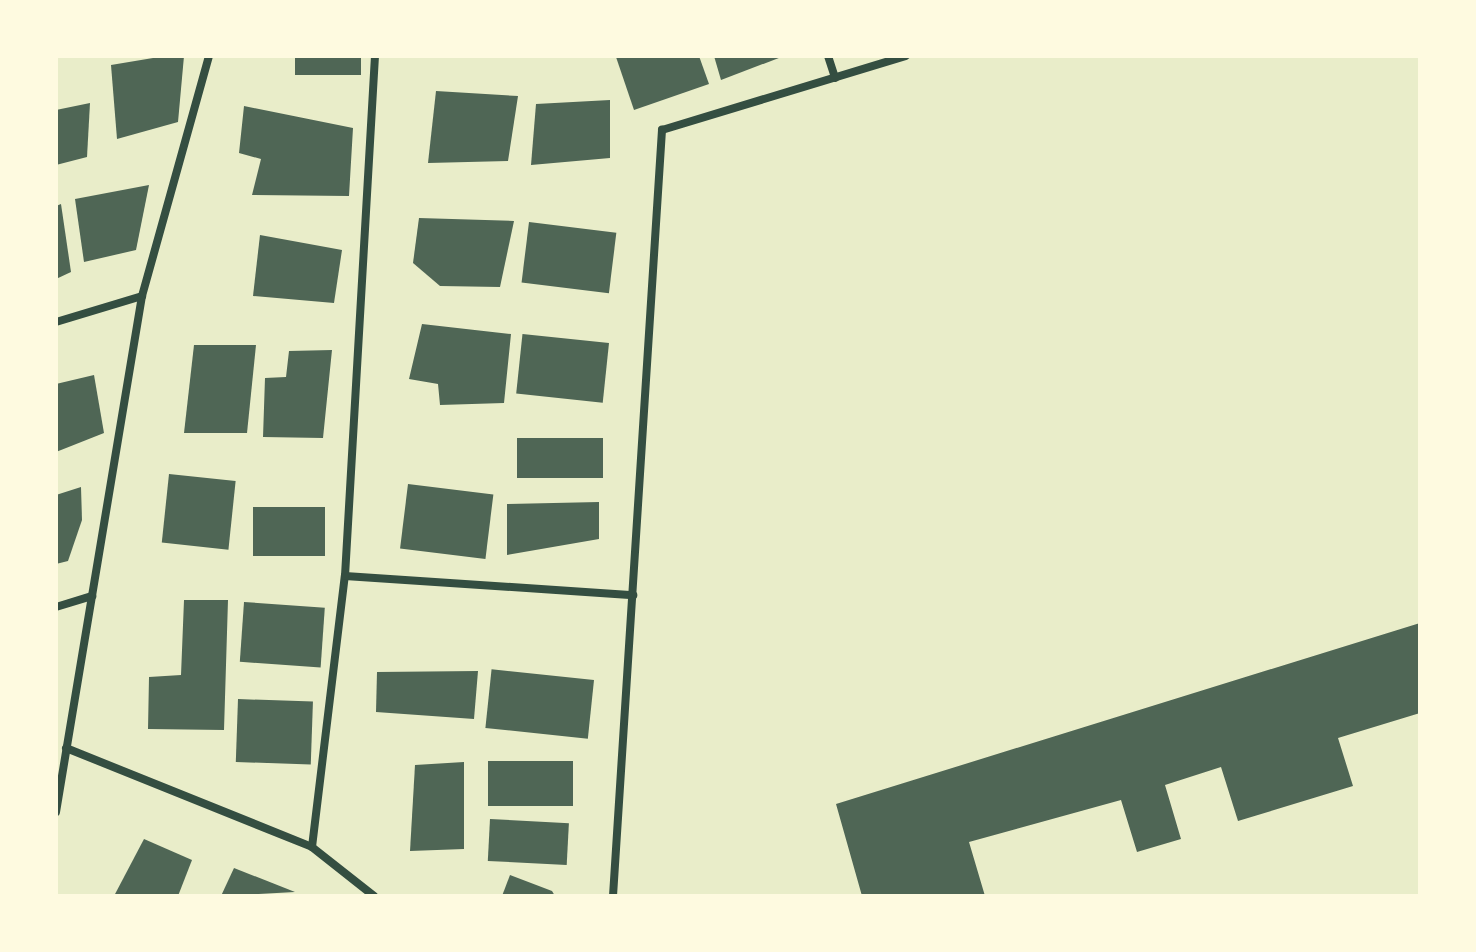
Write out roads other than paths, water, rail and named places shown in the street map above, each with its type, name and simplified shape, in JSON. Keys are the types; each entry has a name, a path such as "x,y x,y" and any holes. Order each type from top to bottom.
{"street":[{"path":"56,812 142,296 209,56"},
{"path":"312,847 345,576 375,56"},
{"path":"828,56 835,78"},
{"path":"613,896 662,130 906,56"},
{"path":"56,322 142,296"},
{"path":"345,576 633,595"},
{"path":"56,607 92,596"},
{"path":"66,748 312,847 374,896"}]}
